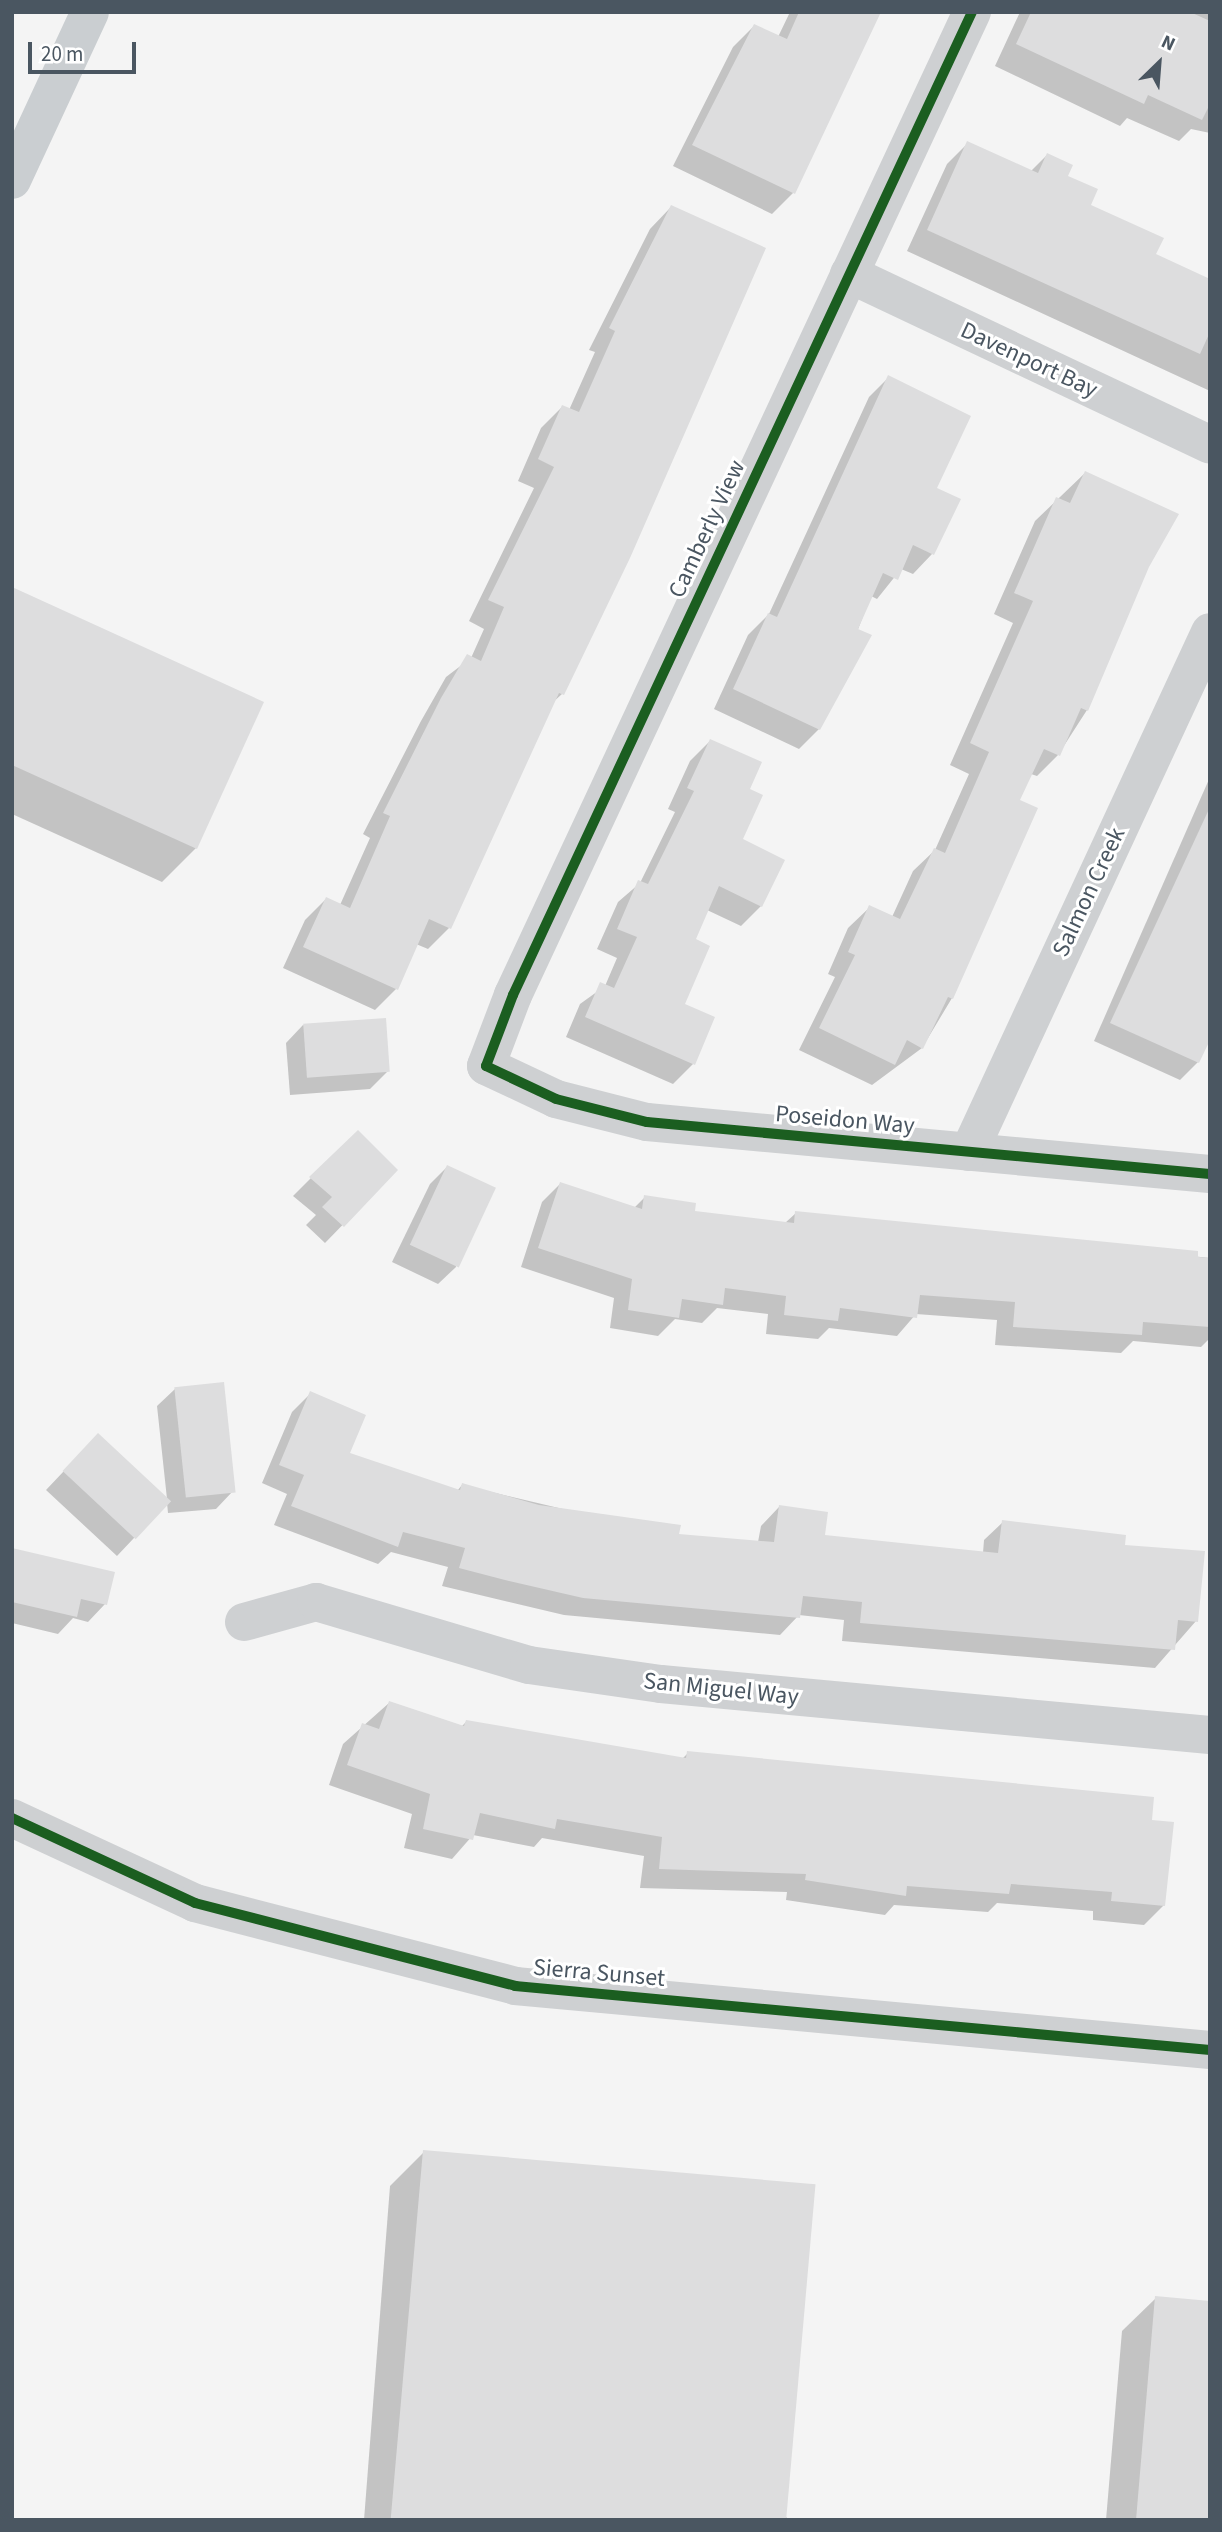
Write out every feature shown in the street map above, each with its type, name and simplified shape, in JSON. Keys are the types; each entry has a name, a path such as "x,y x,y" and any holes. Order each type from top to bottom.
{"main road":[{"path":"12,180 90,12"}],"street":[{"name":"Camberly View","path":"486,1066 519,982 972,12"},
{"name":"Davenport Bay","path":"849,274 1210,445"},
{"name":"Salmon Creek","path":"969,1152 1210,632"},
{"name":"Poseidon Way","path":"486,1066 556,1099 647,1122 1210,1174"},
{"name":"San Miguel Way","path":"244,1622 316,1602 542,1667 661,1684 1210,1735"},
{"name":"Sierra Sunset","path":"12,1818 195,1903 515,1986 1210,2050"}],"building":[{"path":"799,12 881,12 795,194 692,145 754,24 787,39"},
{"path":"1031,12 1190,12 1210,21 1210,104 1202,120 1148,95 1144,104 1016,44"},
{"path":"967,141 1038,173 1047,153 1073,165 1068,176 1098,189 1091,205 1164,238 1156,254 1210,279 1210,332 1200,354 927,230"},
{"path":"671,205 766,248 630,558 564,695 559,693 451,929 429,919 398,990 303,947 326,897 350,908 390,816 383,813 441,698 467,654 481,661 504,607 488,600 554,467 538,459 562,405 579,412 615,331 609,328"},
{"path":"888,375 971,416 937,488 961,499 934,555 913,545 898,580 883,573 858,629 872,635 820,730 733,689 768,613 777,617"},
{"path":"1085,471 1179,514 1149,567 1088,711 1081,708 1060,756 1044,749 1020,800 1038,808 953,999 948,997 923,1049 907,1040 895,1065 819,1028 855,955 848,952 869,905 900,919 934,848 945,853 989,752 970,743 1033,601 1014,593 1056,497 1070,503"},
{"path":"12,587 264,702 197,849 12,765"},
{"path":"710,739 762,762 750,789 763,795 743,839 785,860 762,907 719,886 696,939 710,946 685,1004 715,1017 695,1065 585,1017 600,982 614,988 637,937 617,929 638,880 648,884 694,791 687,788"},
{"path":"1210,807 1210,1040 1199,1063 1110,1023"},
{"path":"386,1018 390,1072 307,1078 303,1024"},
{"path":"358,1130 398,1170 344,1227 322,1207 332,1197 309,1177"},
{"path":"447,1165 496,1188 459,1268 410,1245"},
{"path":"560,1182 642,1209 644,1195 696,1203 695,1211 794,1223 795,1211 1198,1251 1198,1257 1210,1258 1210,1327 1143,1322 1142,1335 1013,1327 1015,1302 920,1295 917,1318 840,1308 838,1321 784,1315 786,1296 725,1288 723,1305 682,1299 679,1318 628,1310 632,1279 538,1248"},
{"path":"224,1382 236,1492 186,1498 174,1387"},
{"path":"310,1391 366,1415 350,1453 460,1490 462,1483 539,1505 681,1525 679,1534 774,1542 779,1505 828,1512 825,1535 998,1553 1002,1520 1126,1535 1125,1545 1205,1551 1198,1622 1178,1620 1175,1650 860,1623 862,1602 803,1596 800,1618 583,1598 505,1580 459,1568 465,1548 403,1532 398,1547 291,1506 304,1475 279,1465"},
{"path":"98,1433 171,1501 136,1539 63,1471"},
{"path":"12,1548 115,1572 107,1605 81,1599 77,1617 12,1602"},
{"path":"389,1701 464,1726 466,1720 686,1758 687,1751 1154,1797 1152,1820 1174,1822 1165,1906 1111,1901 1112,1892 1011,1884 1009,1894 907,1886 906,1896 805,1880 806,1874 659,1869 662,1837 557,1819 555,1829 480,1813 473,1840 423,1829 430,1794 347,1765 362,1723 379,1729"},
{"path":"423,2150 816,2184 786,2520 391,2520"},
{"path":"1155,2296 1210,2301 1210,2520 1136,2520"}],"cycle path":[{"path":"972,12 513,995 486,1066 556,1099 647,1122 1210,1174"},
{"path":"12,1818 195,1903 515,1986 1210,2050"}]}
